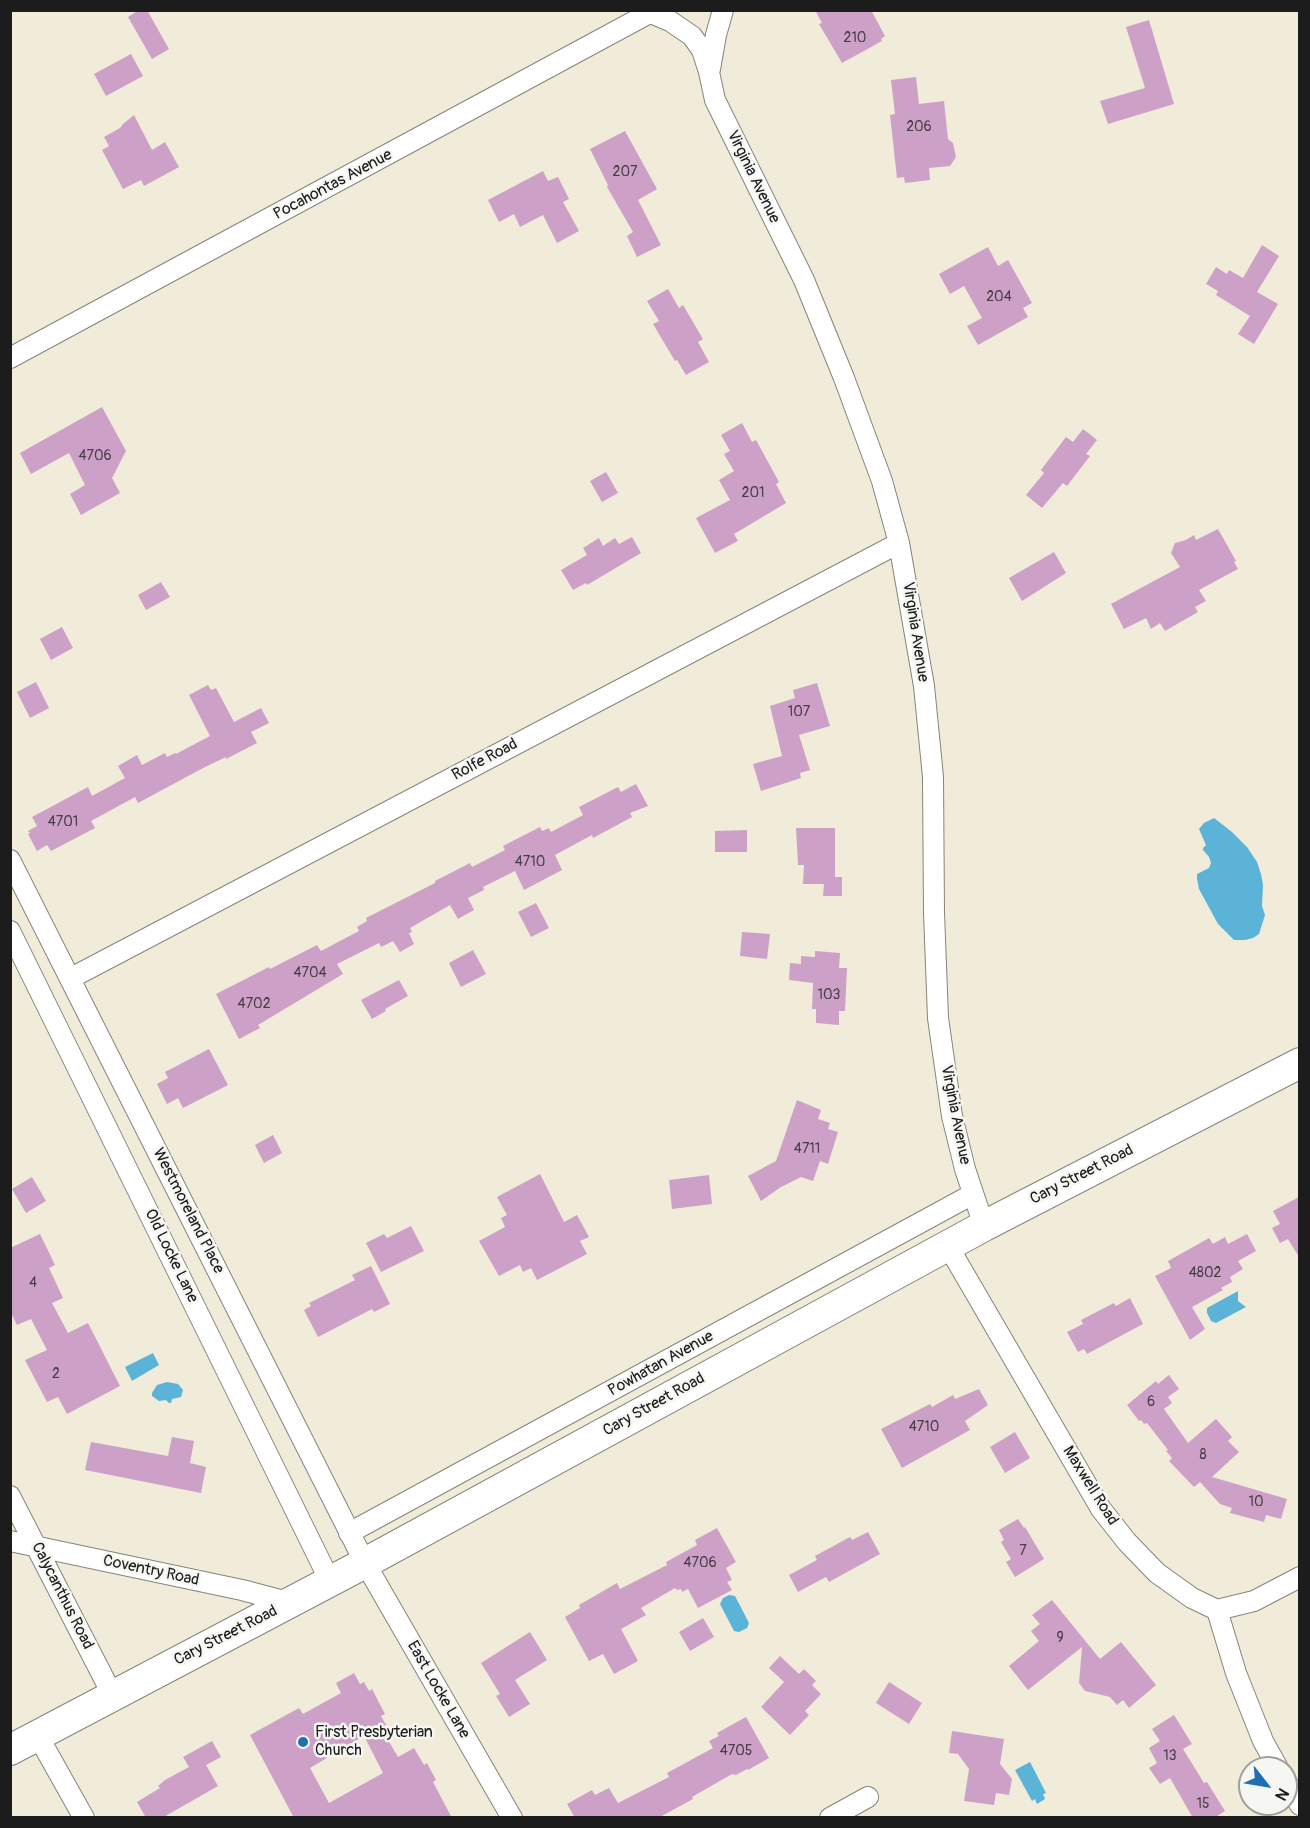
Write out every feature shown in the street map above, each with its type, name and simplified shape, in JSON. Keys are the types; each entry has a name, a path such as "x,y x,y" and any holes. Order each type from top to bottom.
{"main road":[{"name":"Cary Street Road","path":"10,1750 193,1652 291,1603 984,1226 1299,1063"}],"street":[{"name":"Virginia Avenue","path":"709,72 723,10"},
{"name":"Virginia Avenue","path":"653,12 692,36 702,50 715,100 804,280 844,378 882,481 899,543 924,686 933,777 934,913 938,1018 951,1116 984,1226"},
{"name":"Pocahontas Avenue","path":"10,358 653,12"},
{"name":"Rolfe Road","path":"71,978 899,543"},
{"name":"Westmoreland Place","path":"10,860 364,1563"},
{"name":"Old Locke Lane","path":"10,931 330,1581"},
{"name":"Powhatan Avenue","path":"349,1533 973,1194"},
{"name":"Maxwell Road","path":"948,1246 1101,1509 1127,1542 1157,1573 1192,1598 1218,1610"},
{"name":"Calycanthus Road","path":"10,1496 113,1696"},
{"name":"Coventry Road","path":"10,1541 242,1590 291,1603"},
{"name":"East Locke Lane","path":"364,1563 512,1818"},
{"path":"1271,1756 1236,1673 1218,1610 1254,1601 1299,1577"},
{"path":"38,1736 84,1818"},
{"path":"830,1818 868,1797"}],"water":[{"path":"1214,818 1247,847 1257,862 1261,874 1262,906 1265,915 1259,934 1253,938 1234,940 1218,924 1199,889 1197,874 1209,868 1211,863 1203,850 1206,845 1199,829 1204,823"},
{"path":"1238,1291 1238,1301 1246,1307 1216,1323 1211,1321 1207,1308"},
{"path":"153,1353 159,1365 132,1381 125,1367"},
{"path":"167,1382 178,1384 183,1390 181,1397 172,1399 171,1403 166,1400 159,1401 152,1396 157,1385"},
{"path":"729,1595 735,1596 749,1623 747,1628 739,1632 734,1631 720,1604 723,1598"},
{"path":"1030,1762 1046,1793 1043,1794 1045,1799 1037,1804 1035,1799 1032,1801 1015,1770"}],"building":[{"path":"139,10 147,10 169,49 152,59 128,17"},
{"path":"815,10 871,10 885,36 881,39 882,41 842,63 819,24 822,23"},
{"path":"1149,20 1174,104 1108,124 1100,101 1145,88 1126,27"},
{"path":"131,54 143,76 106,96 94,74"},
{"path":"916,77 919,104 944,101 948,139 953,143 956,157 950,166 929,168 930,180 905,183 904,177 897,178 890,115 895,114 891,80"},
{"path":"134,115 152,150 165,142 179,167 144,186 141,180 123,189 102,150 109,146 104,137 120,128"},
{"path":"625,131 657,189 638,200 661,245 637,257 627,236 633,232 607,187 590,149"},
{"path":"543,171 548,181 558,177 569,199 563,202 579,231 557,243 543,215 520,227 514,214 499,222 488,200"},
{"path":"1262,245 1279,256 1257,292 1278,304 1254,344 1238,334 1250,316 1216,295 1218,291 1206,284 1216,267 1227,274 1229,270 1243,278"},
{"path":"988,247 998,266 1008,260 1032,303 1023,308 1028,317 978,345 967,326 982,318 964,286 950,294 939,274"},
{"path":"668,289 679,308 683,305 703,339 698,342 709,362 686,375 653,324 659,321 647,301"},
{"path":"102,407 126,451 112,478 120,493 81,515 70,494 85,485 69,453 31,474 20,453"},
{"path":"742,423 752,442 756,440 779,482 776,484 786,503 734,534 738,541 715,553 696,518 730,500 719,480 734,471 724,454 730,451 721,435"},
{"path":"1083,429 1097,440 1086,454 1090,456 1067,486 1063,483 1042,508 1026,495 1044,473 1041,470 1066,437 1073,442"},
{"path":"606,472 618,493 602,502 590,481"},
{"path":"1218,529 1238,569 1199,590 1206,601 1195,607 1198,612 1165,631 1160,623 1151,629 1146,618 1124,629 1111,604 1180,567 1171,553 1175,543 1194,535 1196,540"},
{"path":"632,537 641,553 587,585 586,583 573,590 561,570 587,555 583,548 599,538 603,546 615,538 619,544"},
{"path":"1054,552 1066,573 1022,601 1009,578"},
{"path":"161,582 170,597 146,610 138,595"},
{"path":"62,627 73,648 51,660 40,639"},
{"path":"36,682 49,708 30,718 17,692"},
{"path":"817,683 830,726 799,735 810,770 800,773 801,778 761,791 753,764 782,756 770,706 795,698 793,690"},
{"path":"208,685 211,690 216,688 234,722 261,708 269,723 251,732 257,743 203,768 138,803 135,797 91,821 95,828 51,851 47,845 37,851 28,834 30,833 28,831 37,826 32,817 88,787 92,796 125,778 118,766 137,755 142,765 165,753 167,757 176,754 210,736 189,695"},
{"path":"636,784 648,806 630,813 632,817 593,838 592,835 555,855 562,870 524,890 515,871 483,887 484,890 468,898 474,910 458,919 450,905 410,928 412,932 409,933 414,944 400,952 393,941 381,947 379,943 337,964 343,974 258,1025 260,1028 239,1039 216,994 317,945 321,951 359,931 357,927 367,921 366,918 435,881 470,863 472,867 505,850 503,846 540,827 542,831 549,828 551,832 583,815 579,807 618,787 621,792"},
{"path":"796,828 835,828 835,877 842,877 842,896 823,896 824,884 803,884 804,865 798,865"},
{"path":"747,830 747,852 715,852 715,831"},
{"path":"536,903 549,928 531,937 518,912"},
{"path":"742,932 770,934 767,959 740,956"},
{"path":"473,950 486,974 461,987 449,963"},
{"path":"815,951 840,953 839,968 847,968 845,1011 839,1011 839,1025 816,1023 816,1009 812,1009 813,983 789,980 790,963 801,964 801,956 815,957"},
{"path":"399,980 408,996 372,1019 361,1000"},
{"path":"209,1049 228,1085 183,1108 178,1098 167,1104 157,1084 168,1078 165,1072"},
{"path":"797,1100 821,1110 818,1119 830,1123 828,1129 838,1132 828,1164 820,1161 813,1181 801,1177 761,1201 748,1176 776,1161"},
{"path":"273,1135 282,1153 264,1163 255,1145"},
{"path":"540,1174 564,1222 577,1215 589,1237 580,1241 587,1254 537,1280 531,1268 523,1272 520,1265 499,1276 479,1241 505,1227 501,1218 507,1215 497,1197"},
{"path":"709,1175 712,1204 672,1209 669,1180"},
{"path":"32,1177 46,1201 26,1213 12,1189"},
{"path":"1299,1197 1299,1257 1288,1239 1280,1243 1272,1228 1280,1224 1273,1211"},
{"path":"411,1226 424,1251 381,1272 366,1243 384,1234 387,1238"},
{"path":"40,1234 55,1265 49,1268 63,1298 52,1303 68,1333 88,1323 120,1386 67,1414 58,1397 47,1402 25,1360 47,1350 31,1319 17,1325 10,1311 10,1248"},
{"path":"1247,1234 1256,1251 1238,1261 1243,1269 1230,1277 1232,1282 1221,1288 1223,1290 1192,1307 1205,1329 1190,1340 1155,1276 1171,1268 1168,1261 1209,1238 1213,1244 1225,1237 1228,1244"},
{"path":"371,1266 390,1304 374,1312 372,1309 318,1337 304,1310 311,1306 309,1303 355,1280 352,1275"},
{"path":"1130,1298 1143,1324 1087,1354 1084,1349 1078,1352 1067,1332 1083,1324 1081,1320 1114,1303 1116,1306"},
{"path":"1169,1375 1179,1389 1168,1397 1172,1403 1164,1409 1188,1443 1216,1419 1232,1437 1228,1441 1239,1452 1212,1477 1287,1499 1281,1519 1266,1515 1264,1522 1230,1513 1232,1508 1220,1504 1200,1482 1194,1487 1169,1461 1172,1458 1166,1451 1168,1450 1147,1423 1139,1421 1127,1405 1156,1381 1158,1384"},
{"path":"979,1389 988,1405 965,1421 970,1430 902,1468 881,1429 930,1404 932,1407 953,1395 955,1399"},
{"path":"1015,1432 1030,1458 1005,1473 990,1447"},
{"path":"172,1437 194,1441 190,1463 206,1467 201,1493 85,1470 91,1442 168,1456"},
{"path":"1018,1519 1044,1559 1015,1577 1006,1562 1011,1559 1001,1542 1004,1540 999,1530"},
{"path":"717,1528 736,1562 726,1568 732,1580 727,1582 732,1590 698,1608 688,1589 682,1592 681,1589 675,1588 641,1608 646,1615 621,1629 638,1661 614,1674 603,1654 589,1661 565,1617 580,1608 579,1605 617,1583 620,1589 667,1565 666,1562 697,1545 695,1540"},
{"path":"868,1532 880,1554 829,1582 826,1577 798,1592 789,1575 817,1560 815,1556 850,1537 852,1540"},
{"path":"1052,1600 1100,1659 1121,1642 1156,1685 1129,1708 1123,1700 1117,1705 1110,1697 1085,1691 1079,1683 1082,1647 1028,1690 1009,1666 1039,1641 1031,1631 1040,1624 1032,1615"},
{"path":"703,1618 714,1637 690,1651 679,1632"},
{"path":"530,1632 547,1660 515,1680 530,1704 509,1717 496,1696 500,1694 481,1663"},
{"path":"780,1656 799,1674 804,1669 816,1681 812,1685 821,1694 805,1711 809,1715 790,1735 761,1707 784,1682 769,1668"},
{"name":"First Presbyterian Church","path":"354,1673 360,1684 364,1682 369,1691 372,1689 385,1714 381,1716 386,1725 381,1728 398,1757 414,1748 424,1765 427,1763 436,1780 433,1782 452,1818 294,1818 250,1735 299,1708 303,1714 341,1693 336,1683","holes":["364,1736 383,1773 329,1803 310,1768"]},
{"path":"889,1682 922,1703 909,1724 876,1703"},
{"path":"1174,1715 1192,1744 1183,1749 1225,1811 1214,1818 1193,1818 1170,1778 1160,1784 1149,1768 1157,1763 1149,1748 1160,1741 1152,1729"},
{"path":"746,1717 769,1758 748,1770 736,1775 732,1774 658,1818 575,1818 567,1804 592,1790 595,1795 609,1788 618,1803 669,1777 667,1773 713,1748 709,1741 719,1736 717,1733"},
{"path":"952,1731 1004,1739 1000,1764 1012,1779 1009,1795 996,1793 994,1805 964,1801 969,1769 958,1754 949,1753"},
{"path":"212,1741 221,1757 206,1765 218,1786 162,1818 146,1818 137,1802 160,1788 158,1786 165,1780 189,1767 183,1757"}],"place":[{"name":"First Presbyterian Church","path":"303,1742"}]}
